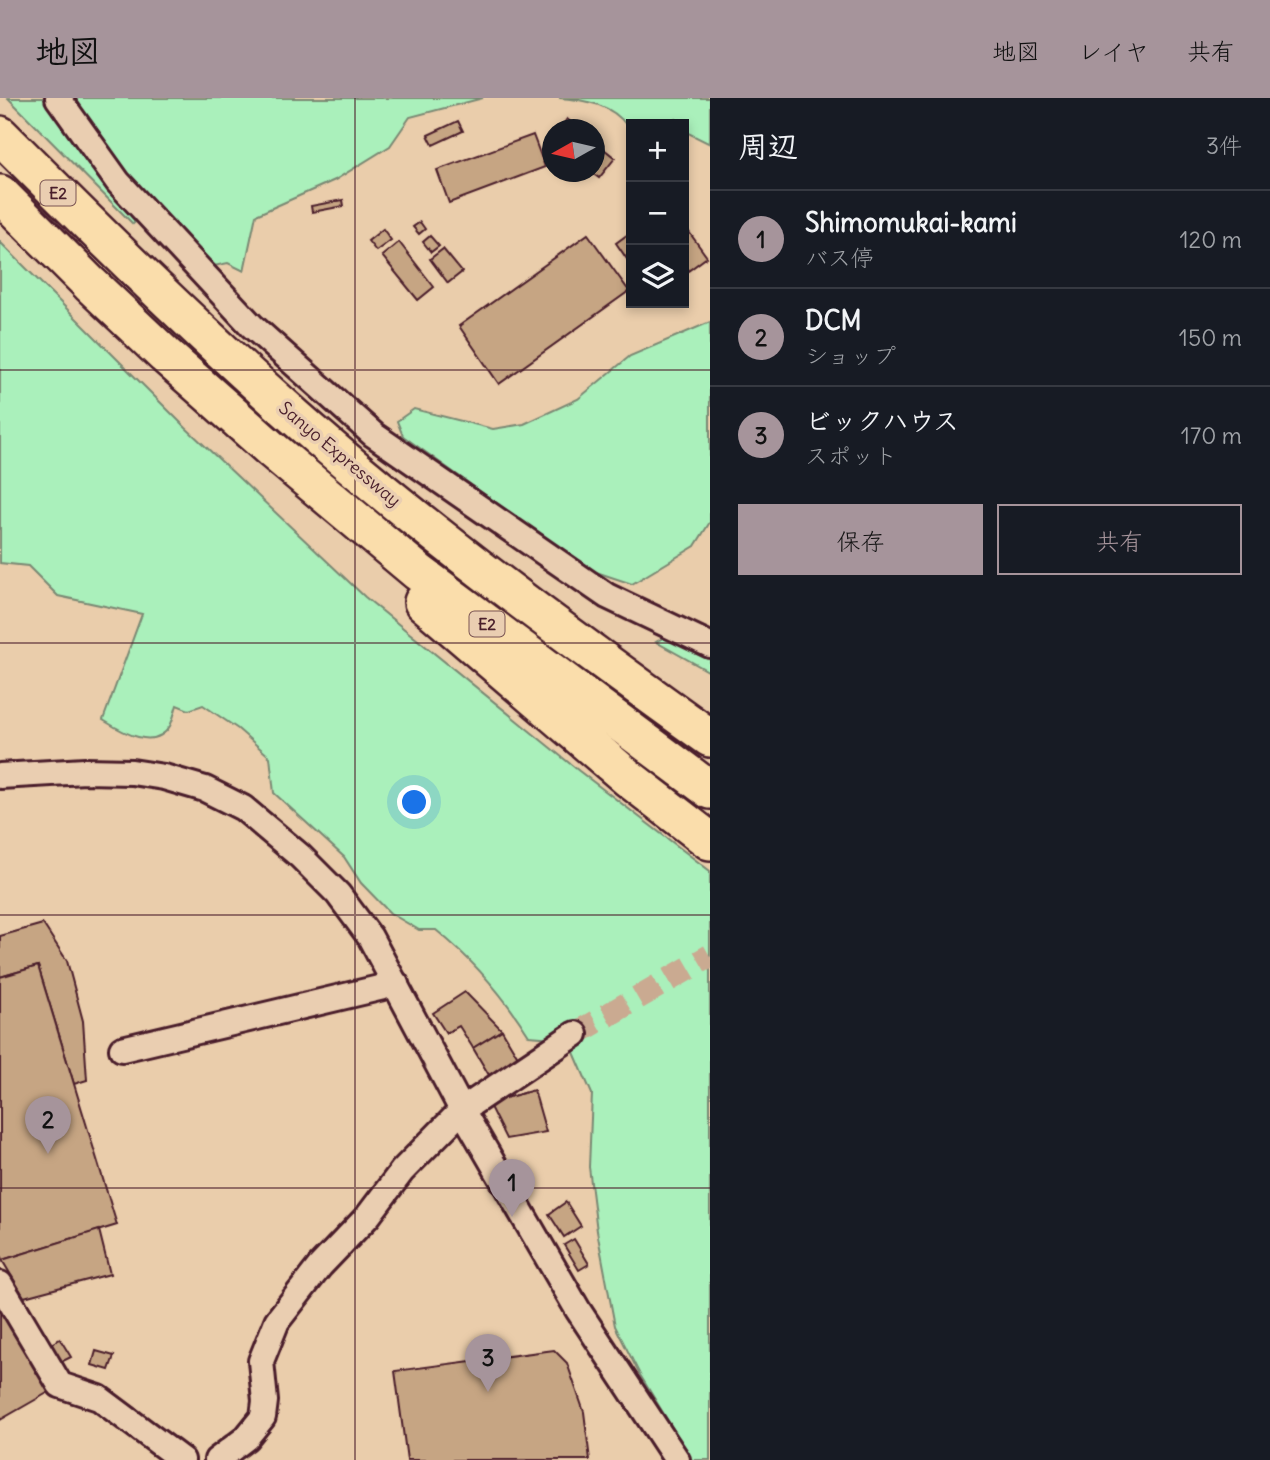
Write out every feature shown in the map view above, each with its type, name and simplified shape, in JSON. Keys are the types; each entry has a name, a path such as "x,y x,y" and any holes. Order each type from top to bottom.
{"highway":[{"name":"Sanyo Expressway","path":"0,135 117,252 296,419 441,538 601,659 710,737"},
{"name":"E2","path":"0,194 128,320 271,449 418,572 710,790"},
{"path":"296,419 710,706"},
{"path":"271,449 435,614 627,777 710,841"}],"street":[{"path":"58,98 118,182 251,326 374,435 607,596 710,645"},
{"path":"0,776 85,771 132,772 164,777 205,789 243,808 300,856 338,894 370,937 462,1110 578,1310 677,1460"},
{"path":"122,1049 396,984"},
{"path":"218,1460 246,1438 263,1418 265,1401 261,1361 277,1321 320,1266 368,1216 402,1171 462,1110 575,1034"},
{"path":"0,1284 60,1385 99,1398 182,1460"}],"green space":[{"path":"8,98 483,98 410,117 390,146 335,180 256,215 244,271 228,263 214,266 152,205 133,224"},
{"path":"559,98 710,98 710,144 689,134 689,119 626,119 626,124 606,108 579,100"},
{"path":"0,242 186,428 365,597 579,771 710,871 710,1460 692,1460 640,1375 615,1326 597,1231 589,1167 592,1094 573,1050 554,1038 529,1036 487,979 450,942 436,930 419,930 390,913 361,883 344,857 274,793 270,757 238,729 203,705 189,710 177,705 170,726 155,738 128,734 103,720 142,614 58,596 28,566 0,563"},
{"path":"710,322 710,522 695,546 632,584 590,570 403,436 397,421 414,409 493,429 524,424 578,399 630,356"},
{"path":"668,635 710,652 710,672 656,642"}],"building":[{"path":"458,121 463,131 433,145 428,135"},
{"path":"533,135 542,159 542,168 449,203 437,170"},
{"path":"605,150 615,158 605,170"},
{"path":"343,200 344,206 312,212 311,206"},
{"path":"420,222 425,229 419,234 413,227"},
{"path":"383,229 391,240 376,251 368,241"},
{"path":"689,232 707,257 689,270"},
{"path":"588,234 626,287 626,293 499,384 459,326"},
{"path":"430,236 439,246 431,252 423,242"},
{"path":"626,236 626,258 616,243"},
{"path":"399,242 434,287 418,300 382,256"},
{"path":"443,249 462,272 448,283 430,259"},
{"path":"43,924 67,961 83,1021 87,1080 74,1084 38,966 0,977 0,936"},
{"path":"38,966 117,1225 2,1260 0,977"},
{"path":"465,992 502,1030 473,1048 459,1026 446,1033 433,1013"},
{"path":"502,1030 518,1057 489,1075 473,1048"},
{"path":"534,1090 546,1132 506,1139 488,1103"},
{"path":"566,1202 581,1226 564,1237 549,1214"},
{"path":"99,1230 110,1274 24,1297 2,1260"},
{"path":"574,1239 589,1264 579,1270 564,1245"},
{"path":"0,1307 49,1392 0,1420"},
{"path":"60,1339 71,1357 61,1362 51,1344"},
{"path":"554,1350 567,1363 584,1412 590,1460 407,1460 395,1371"},
{"path":"96,1351 114,1356 109,1370 92,1365"}],"tunnel":[{"path":"575,1034 710,956"}],"place":[{"name":"DCM","path":"48,1154"},
{"name":"Shimomukai-kami","path":"512,1217"},
{"name":"ビックハウス","path":"488,1392"}]}
